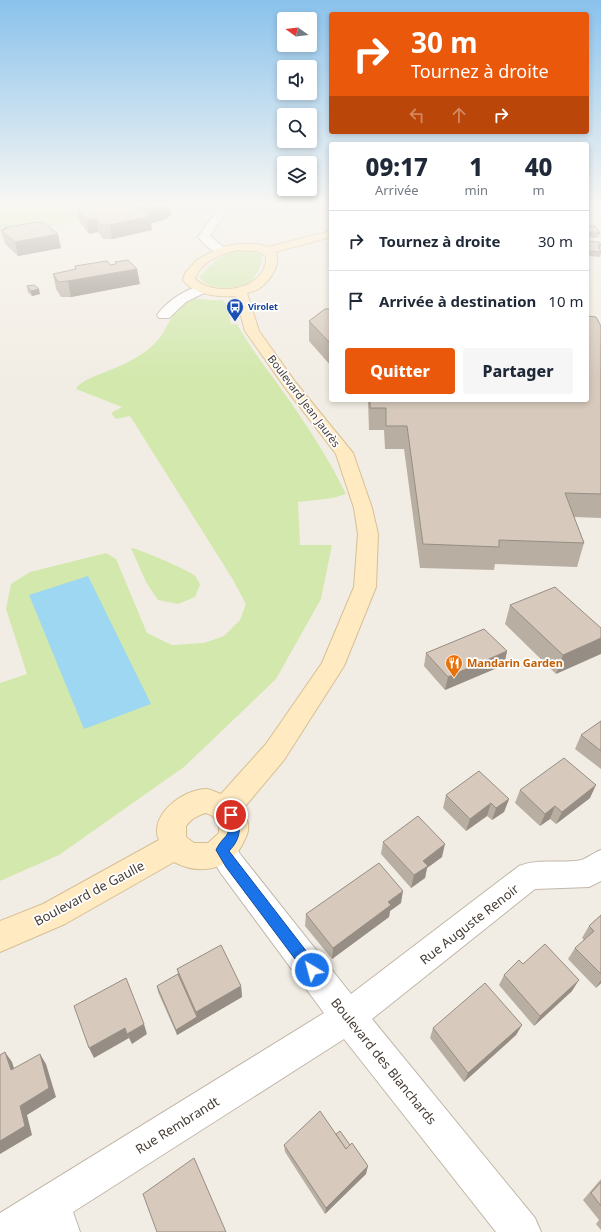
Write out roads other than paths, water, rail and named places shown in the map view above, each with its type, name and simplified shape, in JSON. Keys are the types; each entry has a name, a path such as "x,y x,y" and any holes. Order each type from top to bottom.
{"main road":[{"path":"202,263 190,275 189,280 191,284 202,289 217,292 238,291 258,284 271,263"},
{"name":"Boulevard Jean Jaurès","path":"226,808 275,752 332,666 365,587 368,534 363,508 344,453 291,386 252,331 242,296 238,291"},
{"path":"207,801 217,803 226,808 231,815 234,824 234,833 230,842 222,850 213,855 203,857 183,853 176,846 172,838 171,829 174,820 180,812 197,802 207,801"},
{"name":"Boulevard de Gaulle","path":"0,937 54,914 176,846"}],"street":[{"path":"164,315 169,308 190,294 202,289"},
{"name":"Boulevard des Blanchards","path":"222,850 230,863 348,1018 520,1232"},
{"name":"Rue Auguste Renoir","path":"348,1018 529,876 589,873 601,863"},
{"name":"Rue Rembrandt","path":"6,1232 55,1218 348,1018"}],"water":[{"path":"88,576 151,704 84,729 29,595"}],"place":[{"name":"Virolet","path":"235,322"},
{"name":"Mandarin Garden","path":"454,678"}]}
